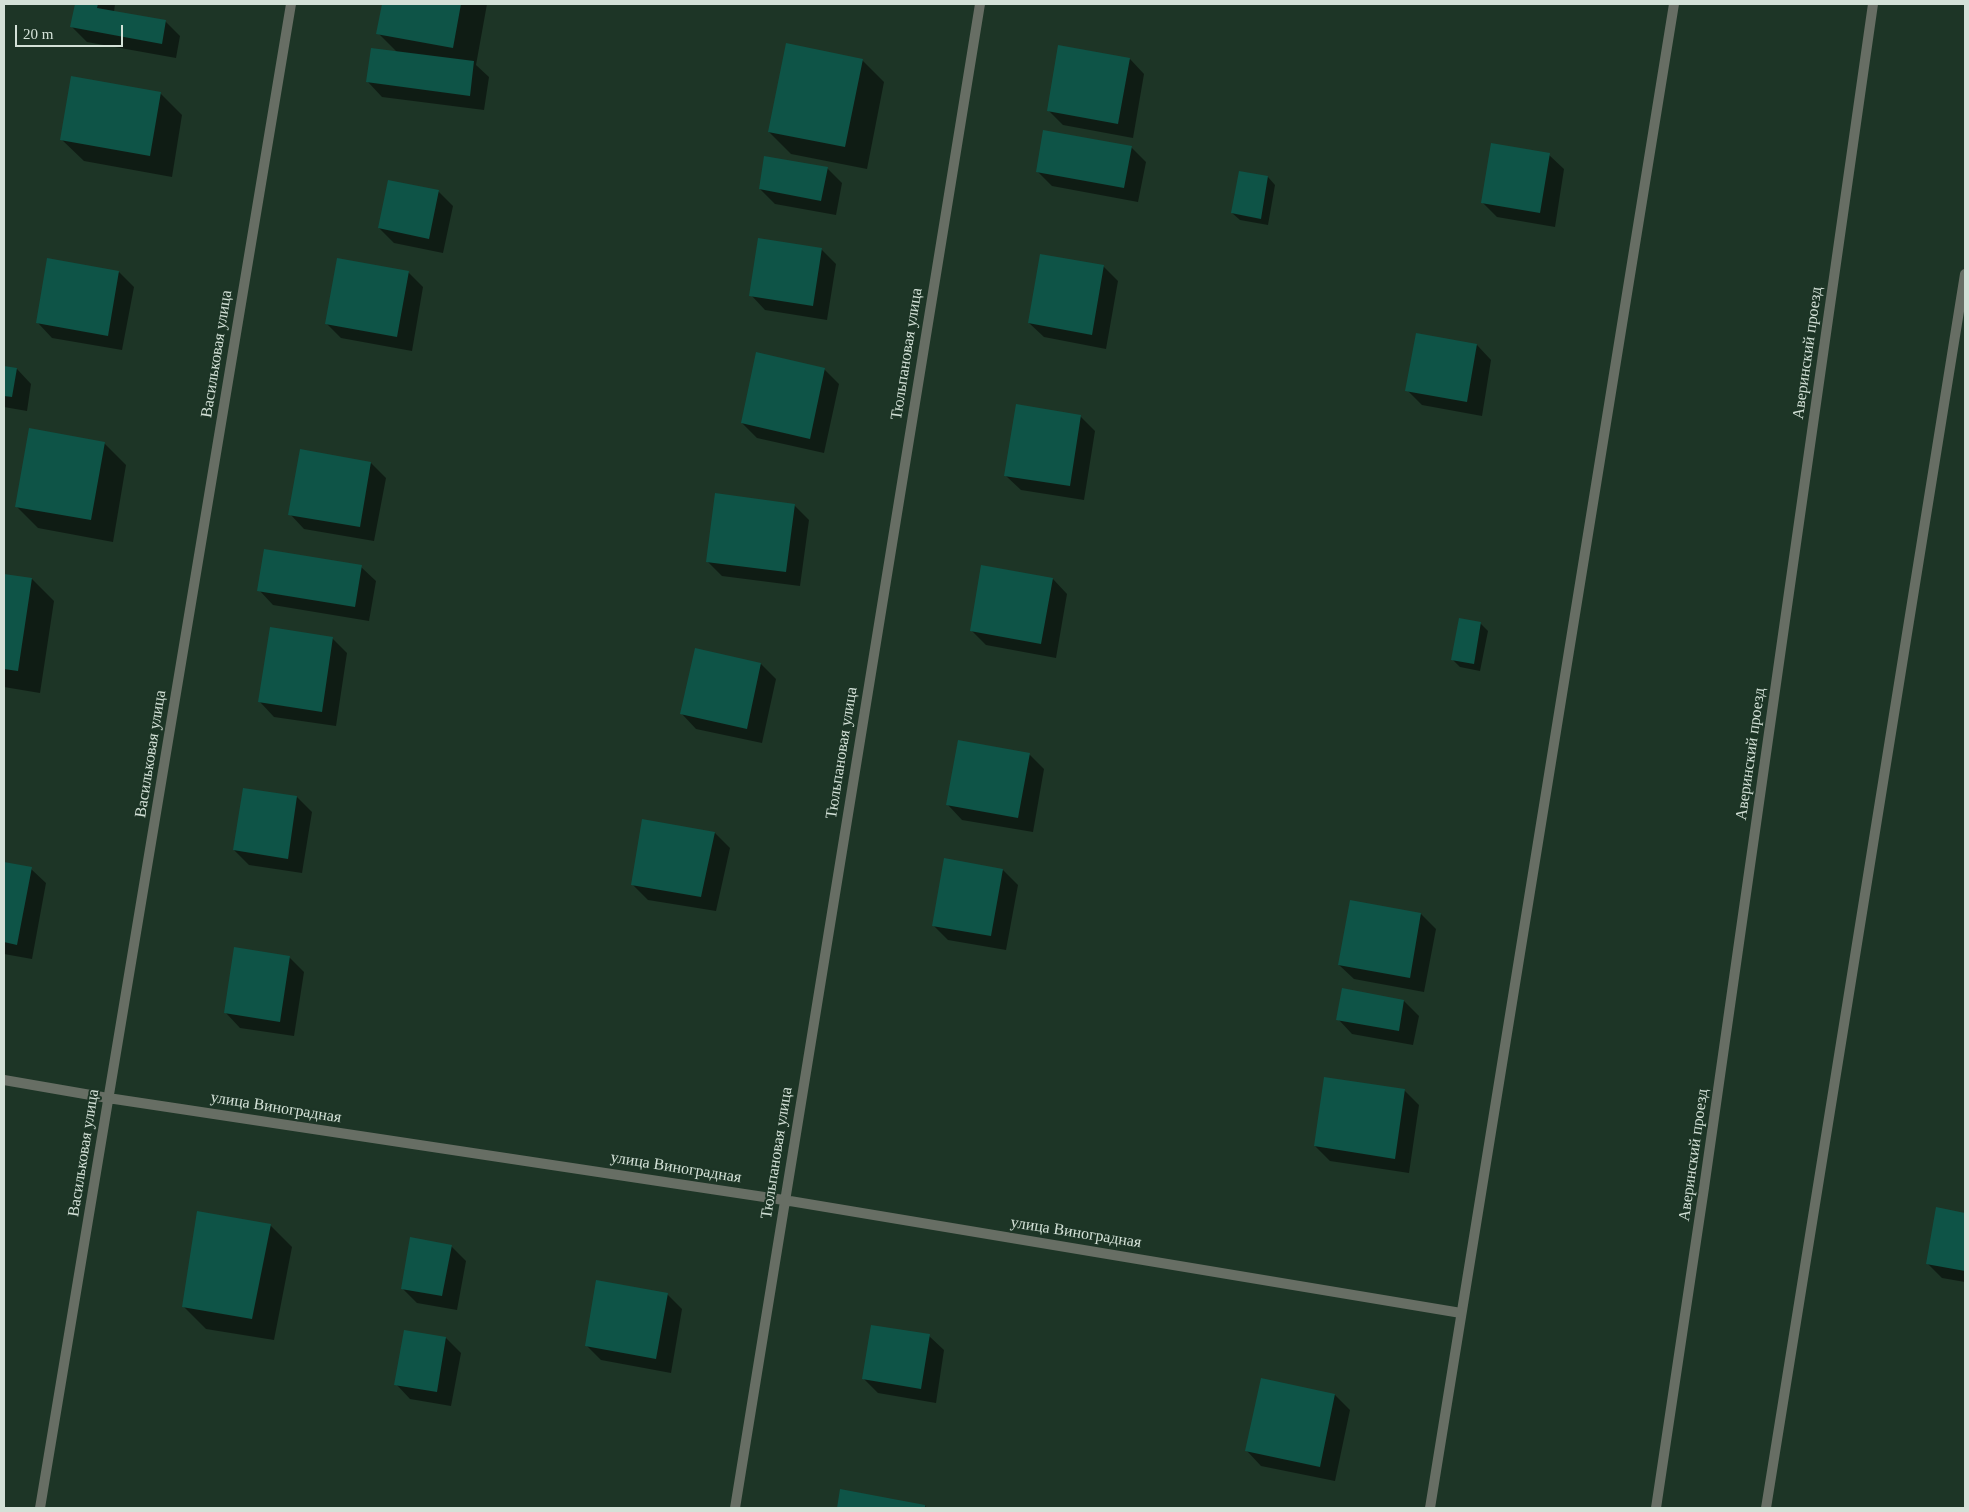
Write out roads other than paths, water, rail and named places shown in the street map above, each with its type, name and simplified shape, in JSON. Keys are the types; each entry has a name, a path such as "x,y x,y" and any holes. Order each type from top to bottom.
{"street":[{"name":"Васильковая улица","path":"40,1508 291,4"},
{"name":"Тюльпановая улица","path":"735,1508 980,4"},
{"path":"1430,1508 1674,4"},
{"name":"Аверинский проезд","path":"1656,1508 1704,1188 1874,4"},
{"path":"1766,1508 1965,274"},
{"name":"улица Виноградная","path":"4,1080 108,1098 784,1200 1461,1313"}]}
